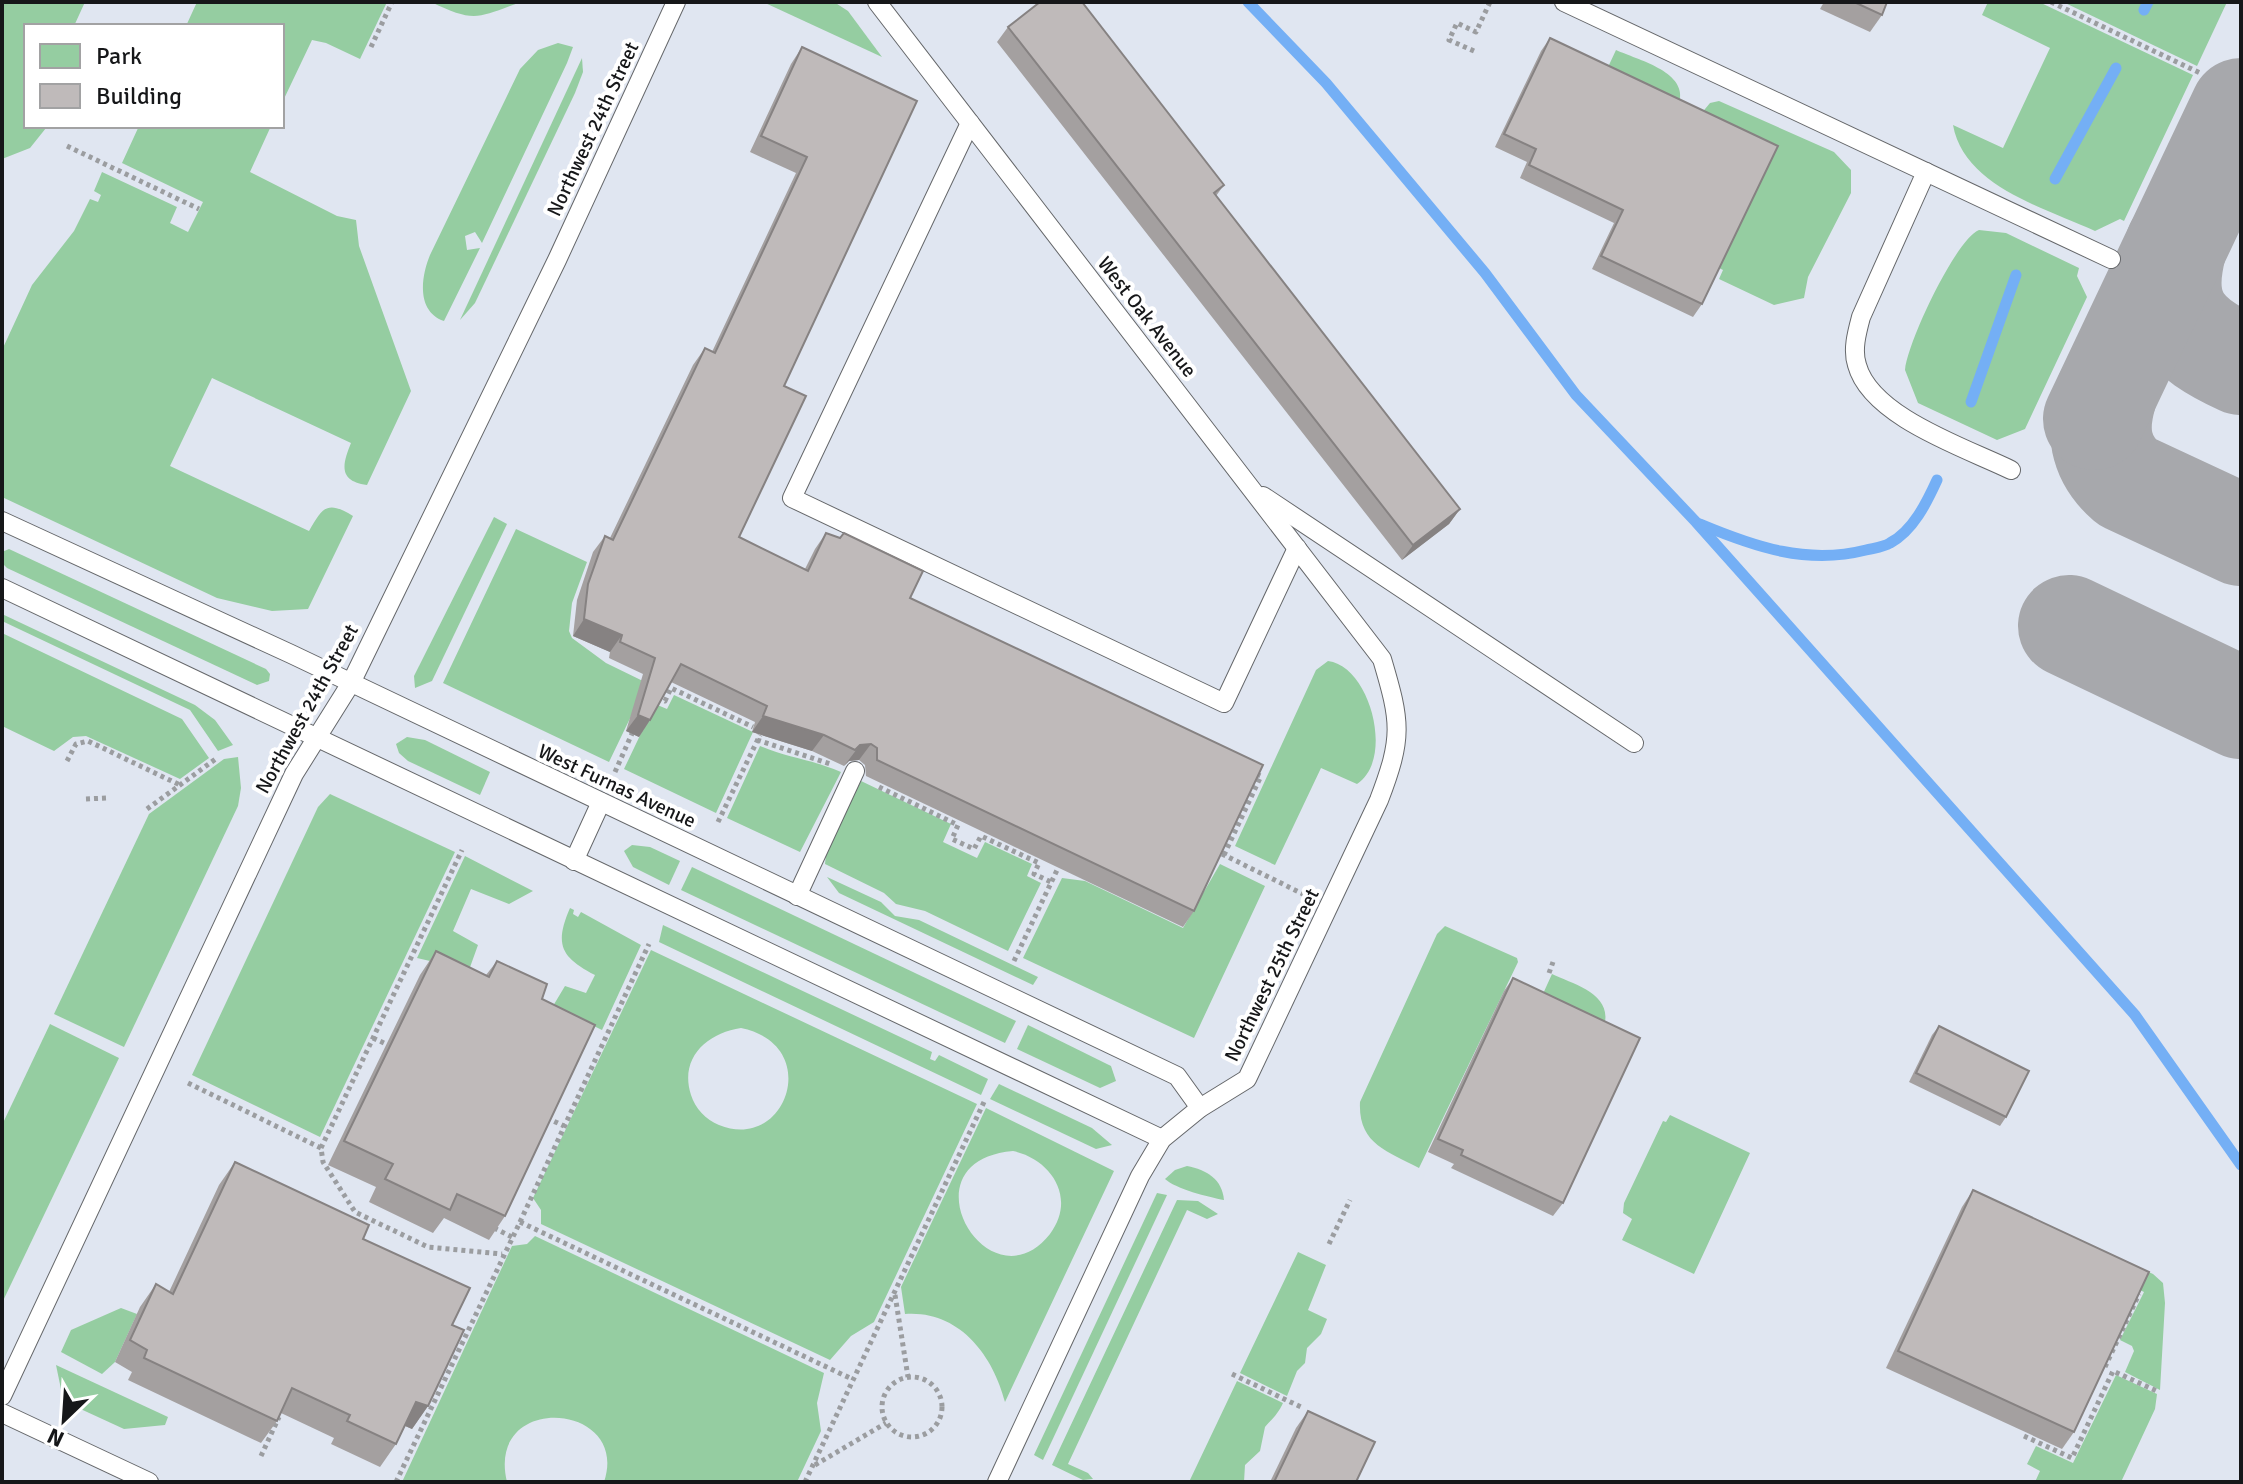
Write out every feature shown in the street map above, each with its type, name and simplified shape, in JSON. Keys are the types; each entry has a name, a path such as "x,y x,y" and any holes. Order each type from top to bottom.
{"lane":[{"name":"Northwest 24th Street","path":"2,1396 294,774 351,683 557,260 676,2"},
{"name":"West Oak Avenue","path":"877,2 1382,659"},
{"path":"1564,2 2111,259"},
{"path":"970,123 792,498 1224,703 1297,548"},
{"path":"1926,172 1861,317 1856,338 1856,364 1867,389 1898,414 2011,470"},
{"path":"1249,486 1634,743"},
{"name":"West Furnas Avenue","path":"2,521 351,683 1177,1076 1200,1108"},
{"path":"2,588 1162,1139"},
{"name":"Northwest 25th Street","path":"997,1482 1140,1176 1162,1139 1200,1108 1247,1079 1379,800 1396,755 1399,717 1382,659"},
{"path":"797,896 854,773"},
{"path":"574,861 601,802"},
{"path":"2,1413 149,1482"}],"path":[{"path":"371,47 392,2"},
{"path":"1474,51 1449,40 1457,23 1476,32 1490,2"},
{"path":"2051,2 2200,73"},
{"path":"67,146 199,209"},
{"path":"183,210 187,203"},
{"path":"650,693 665,701 671,688 753,727"},
{"path":"615,772 638,719"},
{"path":"718,822 759,738 791,754 815,757 854,773 958,825 952,839 974,849 981,836 1039,863 1034,874 1051,882"},
{"path":"67,761 76,744 88,741 180,785"},
{"path":"147,809 217,758"},
{"path":"1250,771 1261,776 1221,854 1307,896"},
{"path":"86,799 106,798"},
{"path":"462,850 321,1148 323,1162 355,1212 428,1247 502,1254"},
{"path":"1014,961 1058,868"},
{"path":"396,1482 649,944"},
{"path":"1549,973 1553,962"},
{"path":"373,1038 386,1044"},
{"path":"188,1083 321,1148"},
{"path":"805,1482 984,1102"},
{"path":"546,1117 564,1126"},
{"path":"1329,1244 1350,1200"},
{"path":"365,1235 372,1220"},
{"path":"520,1222 852,1379"},
{"path":"494,1228 512,1237"},
{"path":"894,1292 908,1377"},
{"path":"2105,1367 2139,1294"},
{"path":"2024,1436 2072,1458 2113,1371 2159,1392"},
{"path":"1232,1374 1303,1408"},
{"path":"908,1377 926,1380 939,1393 940,1420 919,1437 901,1434 886,1423 882,1404 890,1386 908,1377"},
{"path":"261,1456 281,1413"},
{"path":"813,1467 886,1423"}],"shaded area":[{"path":"2,2 2241,2 2241,1482 2,1482"}],"green space":[{"path":"2,2 85,2 75,24 24,24 24,128 46,128 30,148 2,159"},
{"path":"197,2 387,2 360,59 312,40 284,99 284,24 187,24"},
{"path":"431,2 521,2 476,16 457,13"},
{"path":"763,2 834,2 848,11 882,57"},
{"path":"1988,2 2039,2 2193,75 2124,221 2120,219 2095,231 2031,204 1990,180 1960,146 1953,125 2003,148 2050,48 1982,15"},
{"path":"2063,2 2227,2 2197,66"},
{"path":"558,43 573,47 567,63 482,243 475,232 465,236 467,250 480,248 444,321 429,310 425,302 424,273 430,255 520,69 538,50"},
{"path":"1616,50 1668,74 1680,90 1680,100 1602,80"},
{"path":"582,58 583,72 575,93 475,303 460,320"},
{"path":"1719,101 1834,152 1851,170 1851,193 1808,277 1804,298 1774,305 1719,279 1723,270 1717,267 1700,115 1710,103"},
{"path":"138,128 270,128 250,172 337,216 356,220 359,246 411,391 367,485 351,480 345,470 351,443 212,378 170,466 309,531 322,512 331,507 353,516 308,609 272,611 217,598 2,497 2,350 32,285 74,231 90,199 98,202 101,195 94,191 102,172 177,207 170,223 188,232 203,202 122,163"},
{"path":"1979,230 2006,233 2079,268 2077,276 2087,297 2025,429 1997,440 1918,403 1905,370 1914,338 1934,293 1958,252 1969,237"},
{"path":"494,517 507,524 432,681 415,688 414,676"},
{"path":"516,529 587,562 572,603 569,631 572,638 606,663 647,683 609,762 443,683"},
{"path":"9,549 266,669 270,674 269,681 257,685 7,568 2,563 2,552"},
{"path":"2,614 195,705 215,720 233,745 218,751 190,710 2,621"},
{"path":"2,633 182,719 209,758 180,779 86,736 73,737 54,751 2,726"},
{"path":"1328,661 1343,667 1356,679 1366,696 1376,735 1374,755 1368,772 1357,784 1321,768 1275,865 1235,846 1316,670"},
{"path":"674,695 753,732 716,813 624,769 655,704 667,709"},
{"path":"407,737 425,740 490,772 480,795 408,761 399,753 396,744"},
{"path":"760,746 841,772 800,852 727,818"},
{"path":"238,757 241,788 238,806 124,1047 54,1014 149,814 224,759"},
{"path":"861,781 951,824 943,842 977,858 985,842 1032,864 1027,876 1041,883 1008,951 925,911 896,904 884,893 825,864 826,854"},
{"path":"330,794 455,852 320,1137 192,1075 318,807"},
{"path":"632,845 650,847 680,861 669,885 633,867 624,851"},
{"path":"465,856 533,891 509,904 471,889 453,931 478,945 469,970 417,958"},
{"path":"1220,864 1265,886 1194,1038 1023,958 1062,878 1085,881 1183,928"},
{"path":"692,867 1016,1021 1005,1043 681,890"},
{"path":"827,877 881,902 895,916 919,920 1038,977 1033,985 839,893"},
{"path":"570,908 578,917 581,912 641,945 602,1030 553,1006 565,986 586,993 595,975 574,962 564,949 562,932"},
{"path":"663,925 932,1052 930,1059 935,1061 939,1055 988,1079 981,1095 659,942"},
{"path":"1445,926 1517,958 1518,962 1419,1168 1386,1151 1369,1137 1364,1128 1360,1102 1437,934"},
{"path":"651,950 977,1104 874,1322 851,1336 830,1360 541,1224 541,1210 533,1198","holes":["741,1028 767,1038 782,1054 788,1074 786,1093 777,1111 762,1124 743,1130 710,1120 695,1104 688,1082 689,1070 699,1050 717,1035"]},
{"path":"1552,974 1596,997 1605,1012 1605,1022 1537,1007"},
{"path":"50,1024 119,1058 2,1303 2,1125"},
{"path":"1028,1025 1111,1066 1116,1081 1100,1088 1017,1049"},
{"path":"999,1084 1092,1128 1112,1145 1096,1149 990,1099"},
{"path":"986,1108 1114,1171 1005,1402 992,1368 971,1339 942,1319 905,1314 901,1287","holes":["1013,1151 1027,1155 1049,1171 1056,1182 1061,1207 1058,1220 1050,1234 1026,1253 1003,1255 982,1244 966,1225 959,1202 963,1179 980,1161"]},
{"path":"1670,1115 1750,1153 1694,1274 1622,1240 1632,1219 1623,1213 1624,1203 1663,1121 1666,1122"},
{"path":"1187,1166 1201,1170 1217,1181 1224,1200 1184,1189 1165,1179 1175,1170"},
{"path":"1157,1193 1167,1195 1043,1460 1034,1455"},
{"path":"1177,1200 1198,1201 1218,1214 1207,1219 1187,1210 1068,1464 1088,1473 1093,1479 1083,1480 1052,1465"},
{"path":"535,1236 824,1373 817,1403 821,1431 797,1482 604,1482 607,1455 597,1435 579,1423 557,1418 535,1421 517,1432 506,1453 507,1482 402,1482 512,1246 527,1244"},
{"path":"2084,1242 2153,1274 2163,1283 2165,1303 2160,1390 2125,1372 2134,1351 2132,1346 2120,1340 2144,1292 2066,1255"},
{"path":"1298,1252 1326,1265 1308,1310 1327,1319 1321,1334 1307,1348 1305,1363 1297,1371 1287,1396 1240,1373"},
{"path":"121,1308 137,1314 115,1362 102,1374 61,1352 71,1330"},
{"path":"56,1365 168,1417 165,1425 124,1429 74,1406 62,1394"},
{"path":"2116,1375 2157,1394 2155,1409 2121,1482 2035,1482 2040,1471 2027,1464 2036,1446 2073,1463"},
{"path":"1237,1381 1283,1403 1265,1427 1260,1451 1245,1465 1244,1482 1189,1482"}],"building":[{"path":"1040,2 1082,2 1224,185 1214,193 1460,509 1413,545 1008,27"},
{"path":"1854,2 1887,2 1882,15"},
{"path":"1550,38 1778,146 1702,304 1601,256 1623,210 1529,165 1536,149 1504,134"},
{"path":"802,47 917,101 784,386 806,396 739,537 808,571 826,533 840,538 844,533 923,571 910,598 1263,765 1194,911 877,760 877,748 871,744 860,745 855,750 824,735 763,716 767,706 681,664 650,720 638,715 655,658 620,642 622,635 584,619 588,584 605,536 613,540 705,348 715,353 807,157 761,136"},
{"path":"436,951 489,977 497,961 547,984 542,999 595,1025 505,1216 457,1194 450,1210 385,1179 393,1164 344,1141"},
{"path":"1513,978 1640,1038 1563,1203 1461,1155 1463,1150 1438,1139"},
{"path":"1939,1026 2029,1071 2006,1117 1916,1073"},
{"path":"235,1162 369,1225 363,1239 470,1288 452,1325 464,1330 428,1406 416,1402 396,1444 347,1421 350,1415 292,1388 277,1421 144,1358 147,1350 130,1340 156,1284 173,1294"},
{"path":"1973,1190 2149,1272 2074,1432 1898,1351"},
{"path":"1308,1411 1375,1442 1356,1482 1274,1482"}],"waterway":[{"path":"1248,2 1326,83 1485,273 1576,395 1696,522 2135,1015 2241,1165"},
{"path":"2144,10 2148,2"},
{"path":"2055,179 2116,68"},
{"path":"1971,402 2016,275"},
{"path":"1700,524 1782,551 1823,556 1844,554 1882,546 1898,538 1918,515 1937,480"}],"taxiway":[{"path":"2094,419 2241,109"},
{"path":"2176,246 2171,289 2180,320 2204,344 2241,364"},
{"path":"2106,395 2101,420 2102,442 2110,463 2118,473 2127,482 2241,535"},
{"path":"2069,626 2241,708"}]}
